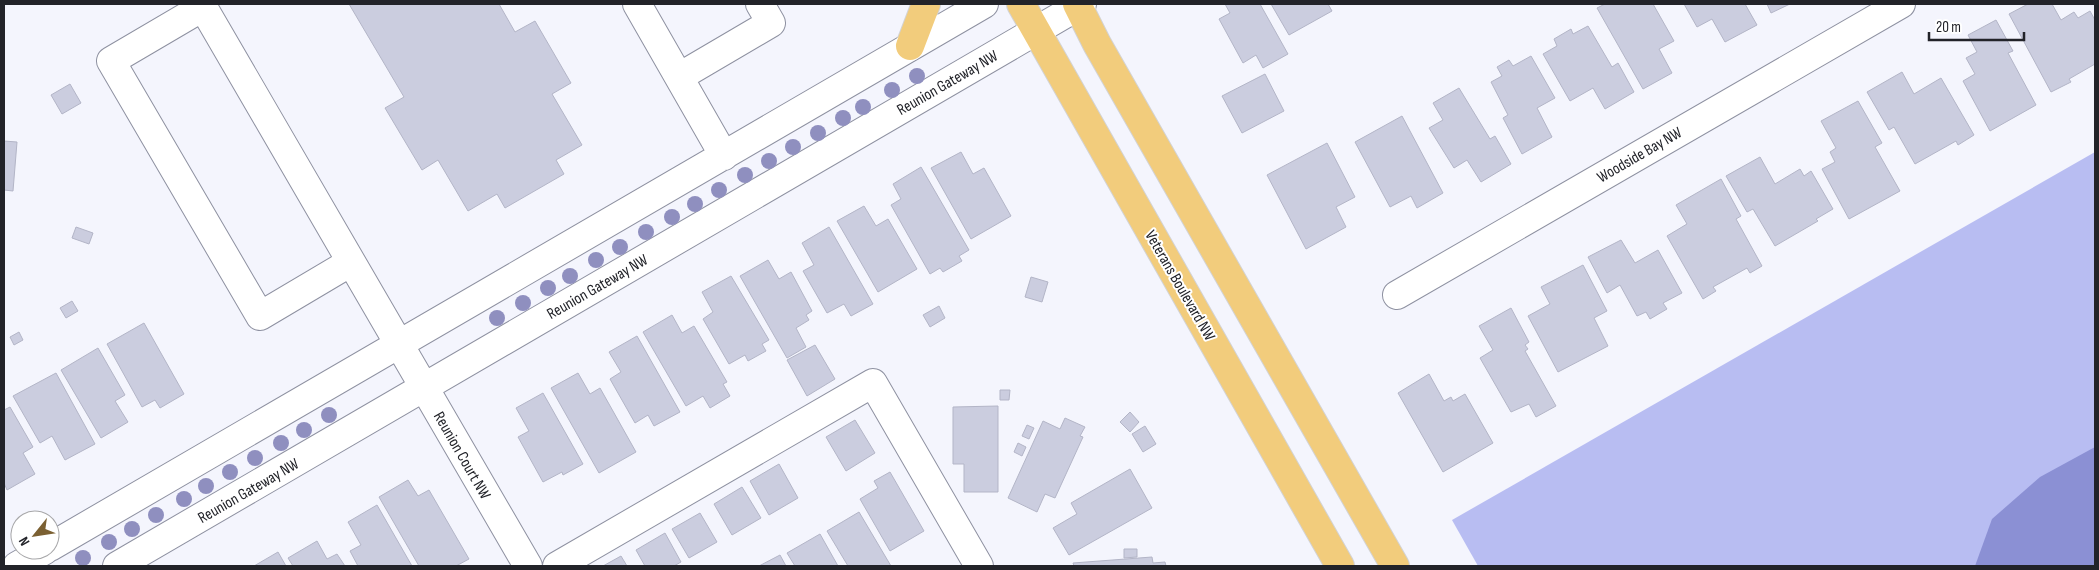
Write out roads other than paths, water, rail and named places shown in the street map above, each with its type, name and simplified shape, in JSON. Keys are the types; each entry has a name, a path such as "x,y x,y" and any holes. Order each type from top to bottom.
{"main road":[{"path":"910,46 926,4"},
{"name":"Veterans Boulevard NW","path":"1020,4 1340,566"},
{"path":"1079,4 1126,94 1395,566"}],"street":[{"path":"637,4 724,156"},
{"path":"679,77 771,23 760,4"},
{"path":"60,541 984,4"},
{"name":"Reunion Gateway NW","path":"117,566 1079,4"},
{"path":"206,6 111,60 260,316 351,262"},
{"name":"Reunion Court NW","path":"206,6 351,262 528,566"},
{"name":"Woodside Bay NW","path":"1397,295 1886,7"},
{"path":"557,566 873,383 978,566"}]}
